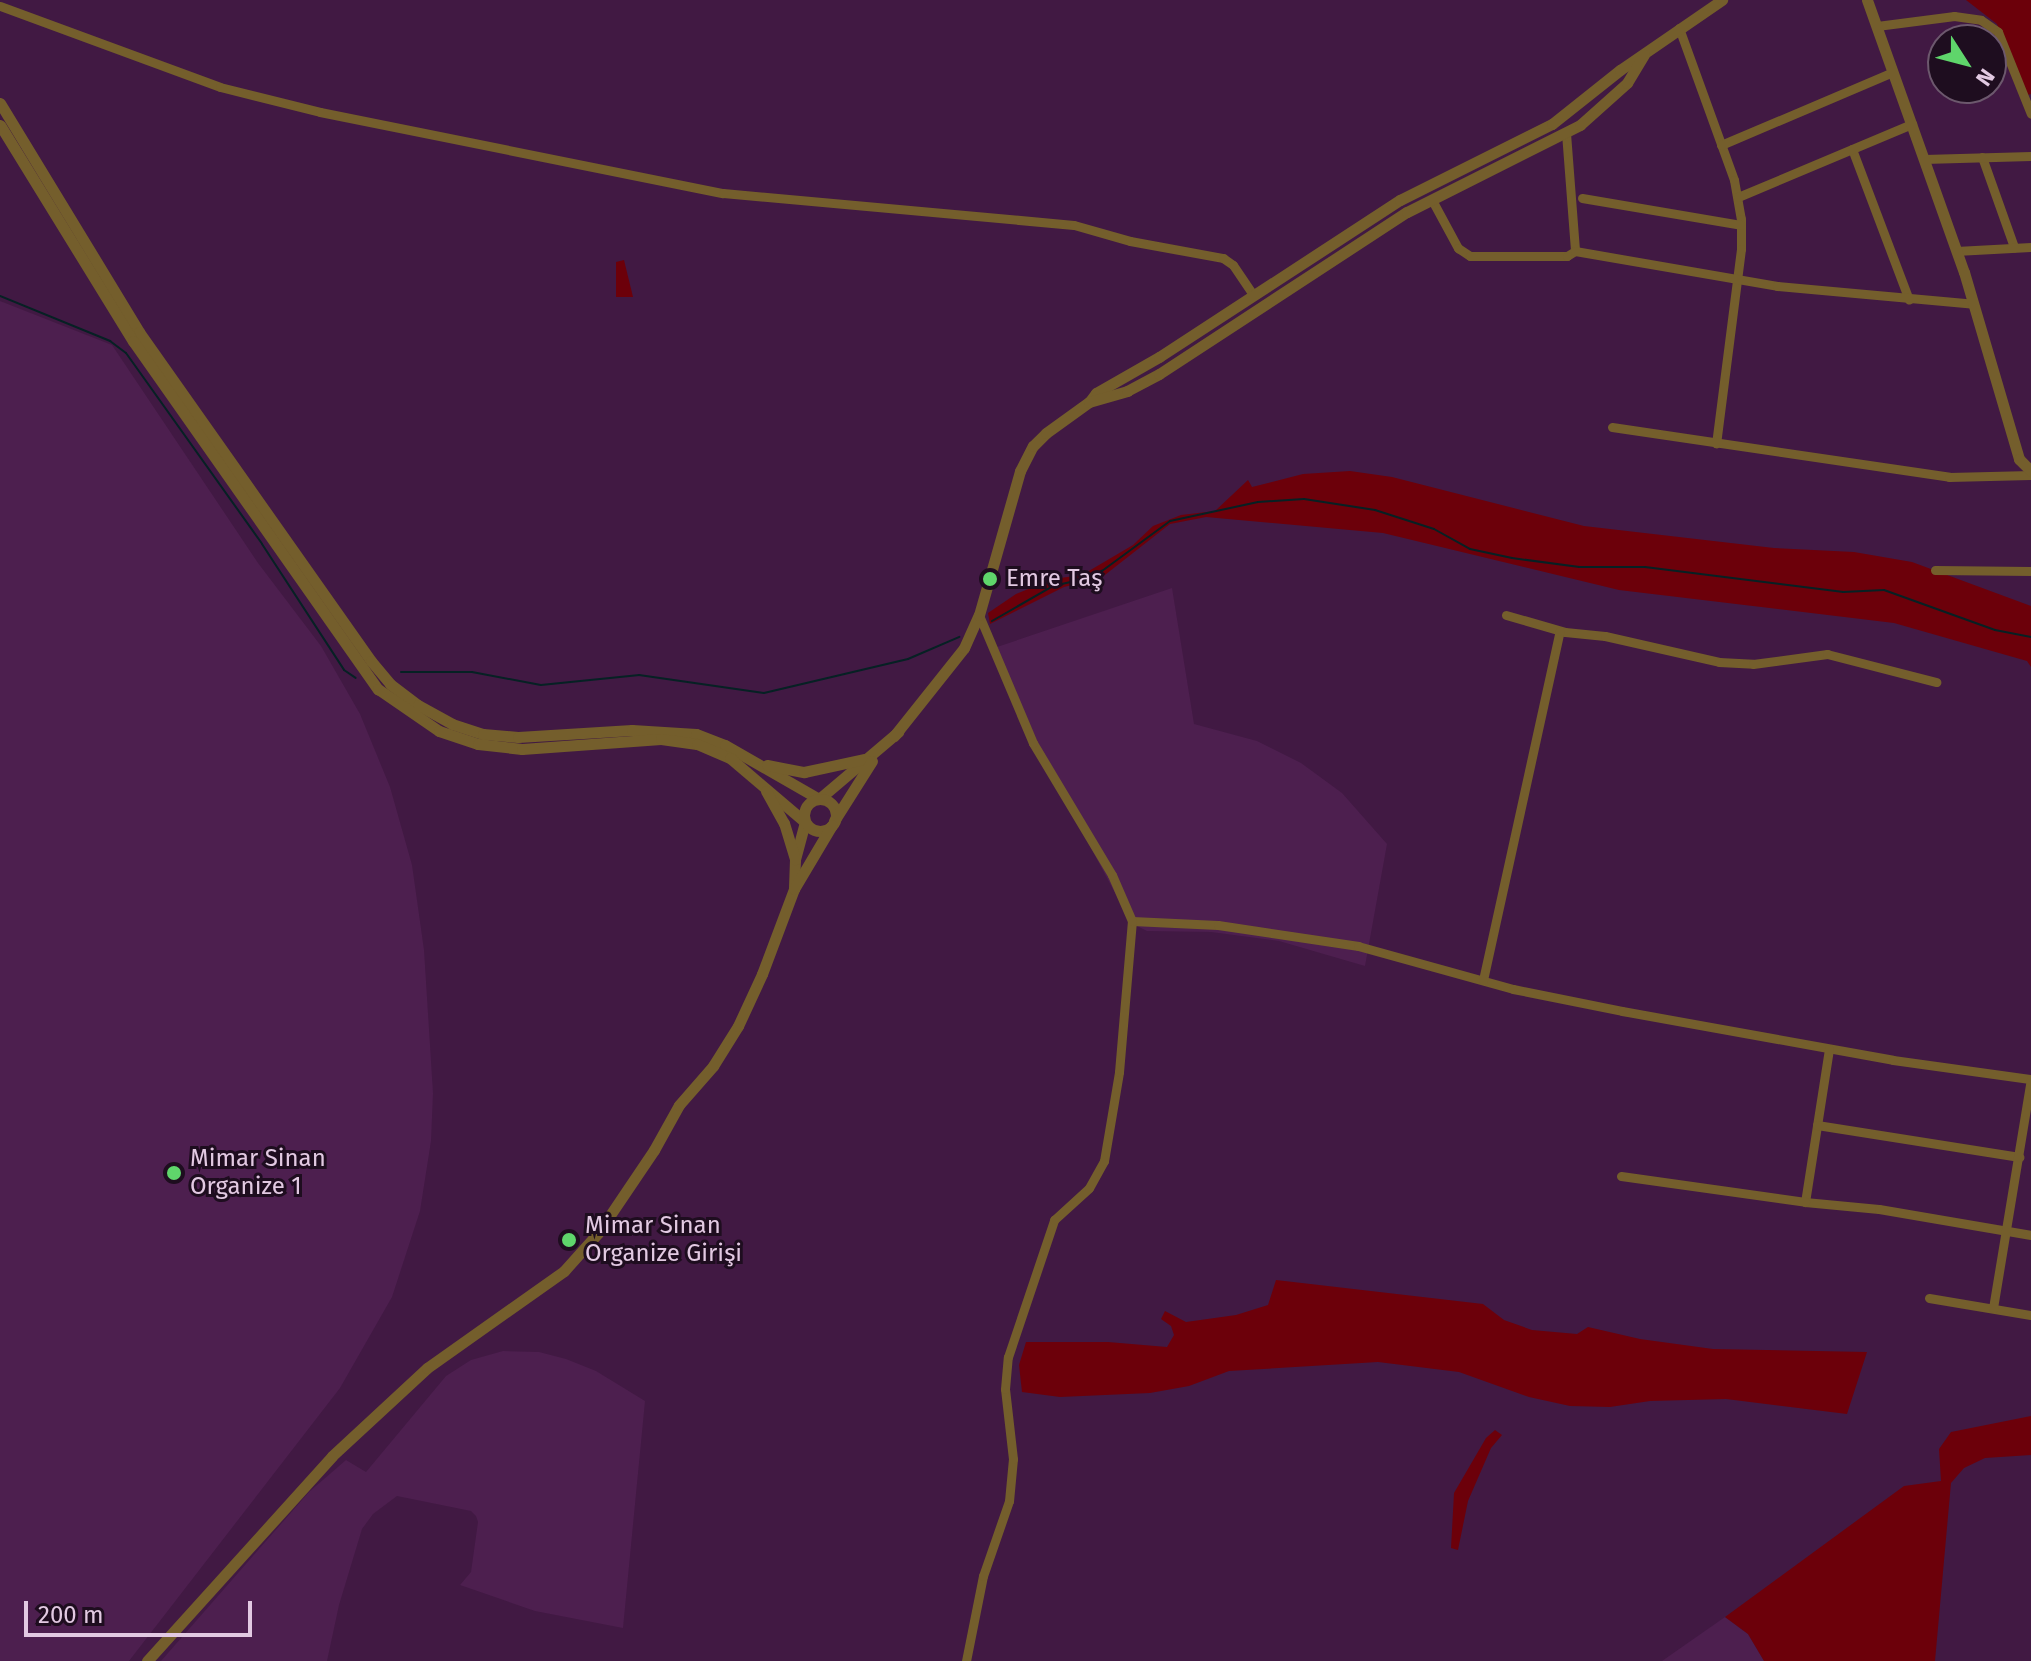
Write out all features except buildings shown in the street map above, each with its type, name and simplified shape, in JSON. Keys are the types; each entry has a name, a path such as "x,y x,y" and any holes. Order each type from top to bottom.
{"street":[{"path":"147,1661 332,1456 427,1368 564,1271 598,1233 654,1150 679,1105 713,1066 738,1026 762,974 794,889 863,772 964,648 979,615 1020,471 1033,446 1096,393 1159,357 1400,200 1552,124 1679,28 1722,0"},
{"path":"1867,0 1956,251 2019,459 2031,473"},
{"path":"0,6 220,87 320,112 723,193 1074,225 1130,241 1223,258 1233,265 1253,295"},
{"path":"1877,26 1954,16 1981,20 1998,32 2031,114"},
{"path":"1679,28 1738,197 1741,225 1716,443"},
{"path":"1089,402 1127,391 1159,374 1360,242 1432,200 1566,133 1617,94 1644,55"},
{"path":"1721,145 1893,72"},
{"path":"0,103 139,332 390,684 418,705 452,724 483,734 518,737 666,730 710,739 833,806 833,823"},
{"path":"1738,197 1912,124"},
{"path":"0,125 133,341 378,689 439,731 478,744 522,749 661,739 708,749 730,758 818,831 833,823"},
{"path":"1566,133 1575,251"},
{"path":"1852,149 1909,300"},
{"path":"1924,159 2031,156"},
{"path":"1982,157 2014,247"},
{"path":"1582,198 1741,225"},
{"path":"1432,200 1458,248 1467,255 1567,256 1575,251 1737,280 1909,300 1973,304"},
{"path":"1956,251 2031,247"},
{"path":"1612,427 1949,477 2031,473"},
{"path":"1935,570 2031,571"},
{"path":"966,1661 983,1576 1009,1501 1013,1459 1005,1389 1008,1357 1054,1220 1089,1188 1104,1161 1119,1072 1132,921 1112,875 1033,743 979,615"},
{"path":"1506,615 1560,631 1605,636 1730,663 1753,664 1827,654 1936,682"},
{"path":"1483,980 1560,631"},
{"path":"794,889 795,859 806,807 898,732"},
{"path":"757,763 804,772 868,757"},
{"path":"759,780 784,823 795,859"},
{"path":"1132,921 1218,925 1358,946 1483,980 1622,1011 1829,1049 2030,1079 1993,1308"},
{"path":"1805,1202 1829,1049"},
{"path":"1817,1125 2019,1157"},
{"path":"1621,1176 1805,1202 1879,1209 2031,1235"},
{"path":"1929,1298 2031,1315"}],"shaded area":[{"path":"1966,0 2031,0 2031,94 2024,96 2007,51 2007,24 1997,24"},
{"path":"624,260 633,297 616,297 616,262"},
{"path":"0,301 112,345 258,563 321,646 360,714 390,787 412,865 424,950 433,1093 431,1141 420,1211 392,1297 340,1388 129,1661 0,1661"},
{"path":"1350,471 1392,477 1584,526 1774,548 1854,552 1912,562 2031,606 2031,667 2027,661 1894,623 1619,590 1383,533 1206,517 1170,524 1101,578 1064,587 990,624 988,613 1016,594 1053,579 1082,575 1133,545 1153,526 1181,515 1215,511 1248,480 1252,487 1303,474"},
{"path":"1172,588 1194,724 1257,741 1301,763 1342,793 1387,844 1365,966 1279,941 1211,932 1147,931 1131,923 1060,790 994,648"},
{"path":"1276,1280 1483,1304 1504,1320 1532,1330 1577,1334 1588,1327 1640,1339 1713,1349 1867,1352 1847,1414 1726,1399 1650,1401 1610,1407 1570,1406 1529,1397 1459,1372 1378,1362 1229,1371 1189,1386 1150,1393 1060,1397 1022,1392 1019,1365 1026,1342 1108,1342 1167,1347 1174,1335 1171,1326 1161,1319 1165,1311 1186,1322 1236,1315 1268,1305"},
{"path":"503,1351 539,1352 566,1359 596,1371 645,1401 623,1628 535,1611 460,1585 471,1572 478,1522 476,1516 471,1511 397,1496 373,1514 362,1529 339,1605 327,1661 161,1661 309,1492 346,1460 366,1472 446,1376 471,1360"},
{"path":"2031,1416 2031,1455 1985,1458 1964,1468 1951,1483 1935,1661 1764,1661 1748,1634 1725,1617 1904,1486 1941,1481 1939,1449 1951,1432"},
{"path":"1495,1430 1502,1435 1491,1448 1468,1501 1458,1550 1451,1548 1454,1493 1486,1438"},
{"path":"1725,1617 1748,1634 1764,1661 1662,1661"}],"waterway":[{"path":"0,296 110,341 126,353 262,544 344,670 356,678"},
{"path":"992,621 1053,586 1088,578 1102,571 1170,521 1258,502 1304,499 1375,510 1434,529 1470,549 1512,558 1579,567 1645,567 1843,592 1884,590 1995,630 2031,637"},
{"path":"401,672 472,672 541,685 639,675 764,693 908,659 959,637"}],"place":[{"name":"Emre Taş","path":"990,579"},
{"name":"Mimar Sinan Organize 1","path":"174,1173"},
{"name":"Mimar Sinan Organize Girişi","path":"569,1240"}]}
